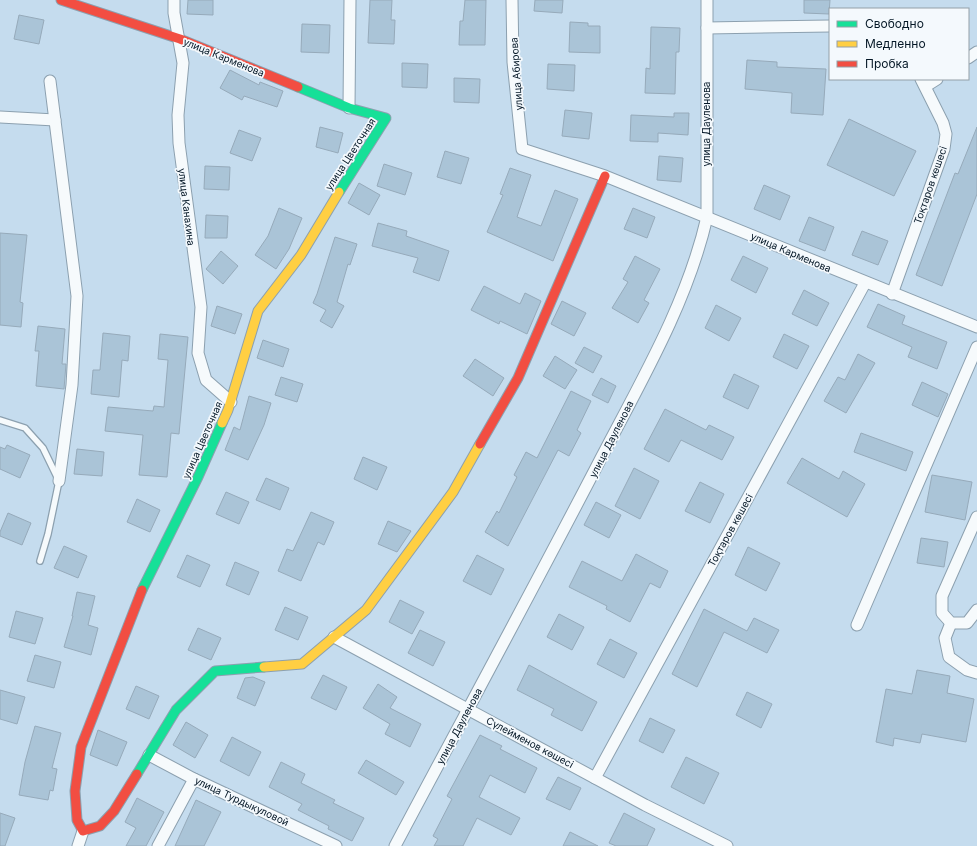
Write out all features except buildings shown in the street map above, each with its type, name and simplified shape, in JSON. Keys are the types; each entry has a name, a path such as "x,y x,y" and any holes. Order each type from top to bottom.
{"street":[{"name":"улица Карменова","path":"61,0 180,39 349,108 386,118"},
{"name":"улица Канахина","path":"174,0 174,12 184,63 178,115 179,144 200,308 198,353 206,380 231,402"},
{"path":"349,108 350,0"},
{"name":"улица Абирова","path":"512,0 513,62 522,148"},
{"name":"улица Дауленова","path":"395,846 538,579 679,304 700,244 706,217 707,0"},
{"path":"707,28 829,26"},
{"path":"923,83 934,80"},
{"path":"50,82 77,296 72,385 59,482"},
{"name":"Тоқтаров көшесі","path":"892,294 944,149 946,134 943,123 923,83"},
{"path":"0,117 55,120"},
{"name":"улица Цветочная","path":"83,831 77,820 75,791 81,747 145,582 198,477 231,402 258,311 301,255 324,213 386,118"},
{"name":"улица Карменова","path":"522,148 605,176 892,294 977,327"},
{"path":"78,846 83,831 100,826 114,811 176,710 215,671 302,664 366,610 453,492 518,378 605,176"},
{"name":"Тоқтаров көшесі","path":"595,778 865,283"},
{"path":"857,625 977,347"},
{"path":"977,517 942,596 942,613 951,623 968,623 977,610"},
{"path":"951,623 945,638 949,657 967,670 977,673"},
{"name":"Сүлейменов көшесі","path":"334,637 595,778 727,846"},
{"name":"улица Турдыкуловой","path":"149,755 194,779 336,846"},
{"path":"158,846 194,779"}],"lane":[{"path":"0,420 25,428 43,448 59,482 48,534 40,561"}],"traffic: fast":[{"path":"298,87 349,108 386,118 339,192"},
{"path":"142,590 198,477 222,423"},
{"path":"137,774 176,710 215,671 264,667"}],"traffic: slow":[{"path":"222,423 228,410 258,311 301,255 339,192"},
{"path":"264,667 302,664 366,610 453,492 480,444"}],"traffic: jam":[{"path":"61,0 180,39 298,87"},
{"path":"480,444 518,378 605,176"},
{"path":"137,774 114,811 100,826 83,831 77,820 75,791 81,747 142,590"}]}
